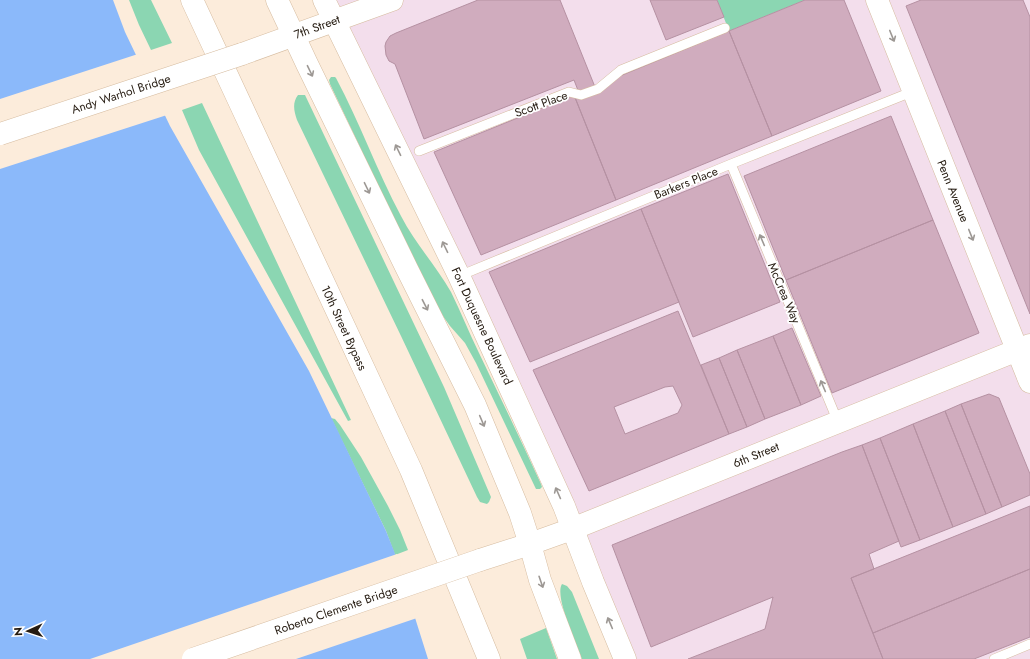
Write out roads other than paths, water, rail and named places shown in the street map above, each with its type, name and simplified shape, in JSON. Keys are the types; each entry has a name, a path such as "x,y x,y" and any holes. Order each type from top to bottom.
{"main road":[{"name":"10th Street Bypass","path":"192,0 411,470 489,659"},
{"path":"277,0 475,405 520,513 540,580 570,659"},
{"name":"Fort Duquesne Boulevard","path":"324,0 459,276 560,499 625,659"},
{"name":"7th Street","path":"242,54 392,0"},
{"name":"Penn Avenue","path":"880,1 914,91 1023,347 1030,382"},
{"name":"Andy Warhol Bridge","path":"0,134 242,54"},
{"name":"6th Street","path":"480,560 572,529 1023,347"},
{"name":"Roberto Clemente Bridge","path":"193,659 480,560"}],"lane":[{"name":"Scott Place","path":"419,151 569,92 580,95 598,88 620,70 724,28"},
{"name":"Barkers Place","path":"459,276 731,164 914,91"},
{"name":"McCrea Way","path":"731,164 838,422"},
{"path":"994,659 1030,644"}],"water":[{"path":"0,0 113,0 125,32 170,126 309,371 386,531 394,551 428,659 0,659"}]}
